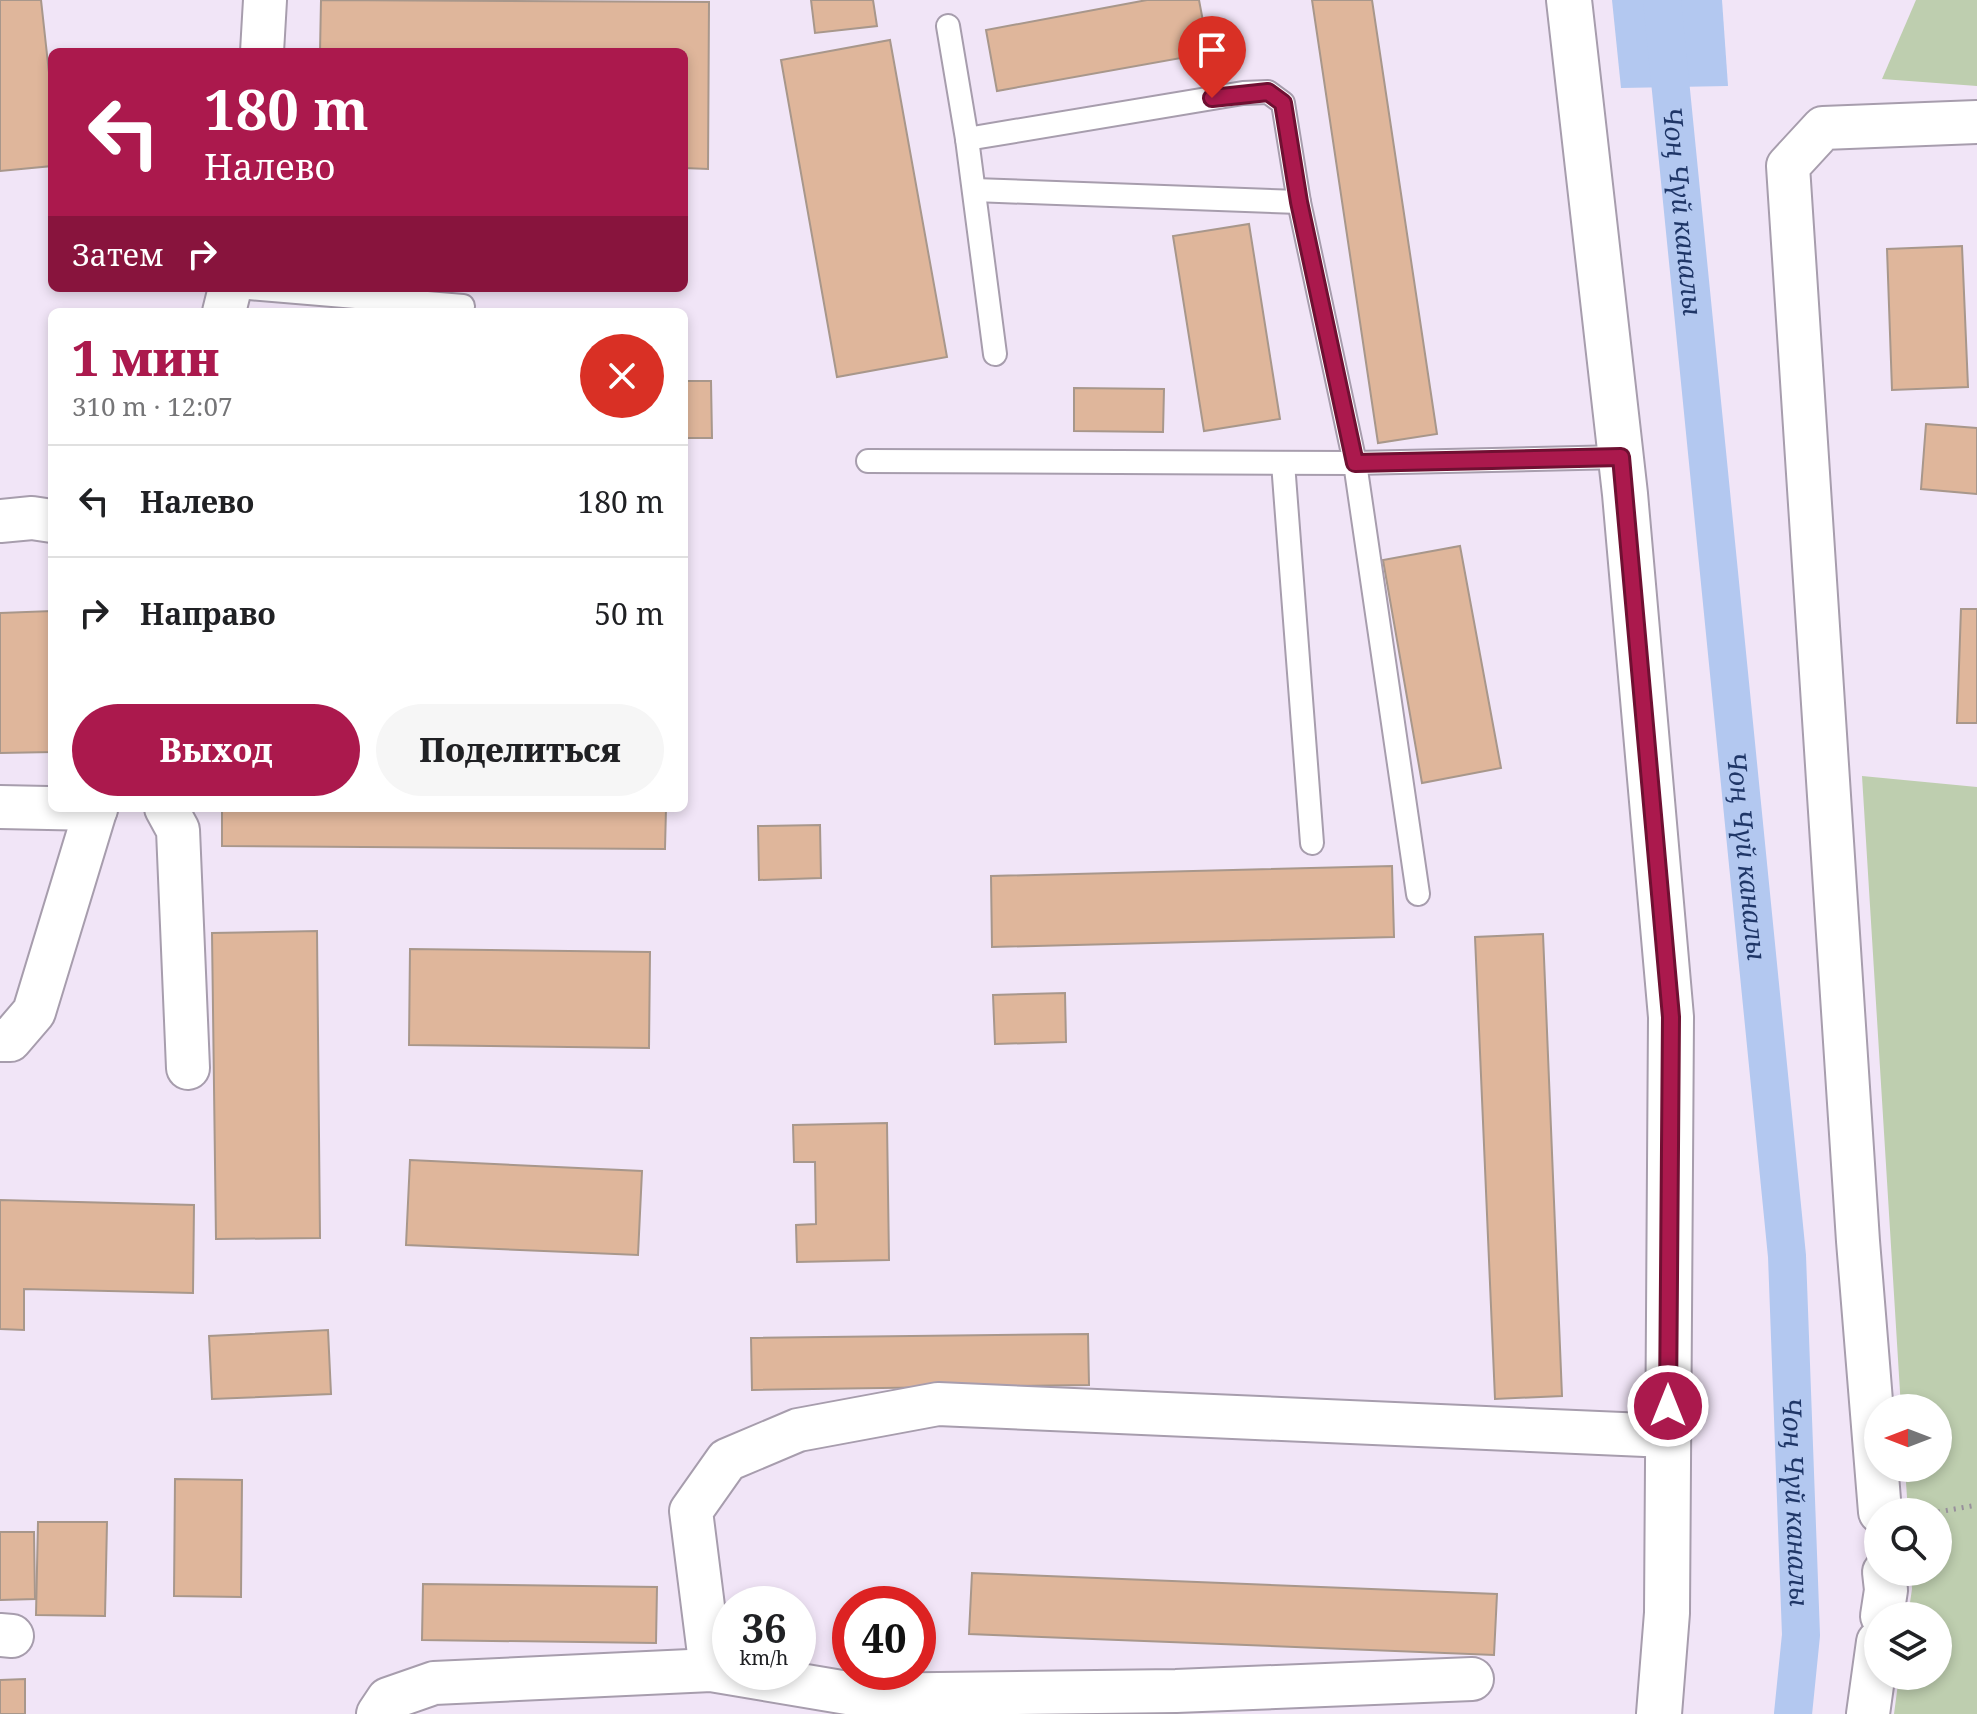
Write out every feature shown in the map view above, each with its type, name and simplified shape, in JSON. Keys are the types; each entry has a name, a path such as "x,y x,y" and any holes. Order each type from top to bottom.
{"street":[{"path":"262,48 265,0"},
{"path":"1569,0 1621,457 1671,1017 1667,1613 1659,1714"},
{"path":"1879,1498 1858,1241 1788,166 1823,128 1977,122"},
{"path":"0,521 32,518 48,520"},
{"path":"0,807 48,808"},
{"path":"0,1040 10,1040 34,1012 95,812"},
{"path":"168,812 178,830 188,1068"},
{"path":"711,1670 691,1511 727,1460 798,1430 938,1404 1668,1436"},
{"path":"378,1714 388,1699 434,1683 711,1670 859,1695 1176,1691 1472,1679"},
{"path":"1868,1714 1871,1690"}],"lane":[{"path":"948,26 967,139 995,354"},
{"path":"967,139 1243,93 1268,92 1283,103 1299,202 1355,463 1418,894"},
{"path":"974,190 1299,202"},
{"path":"297,292 463,306"},
{"path":"868,461 1355,463 1621,457"},
{"path":"1283,463 1312,843"}],"path":[{"path":"1952,1509 1977,1505"}],"green space":[{"path":"1916,0 1977,0 1977,86 1882,79"},
{"path":"1862,776 1977,787 1977,1714 1894,1714 1897,1690 1952,1690 1952,1602 1910,1602 1912,1586 1952,1586 1952,1498 1907,1498 1906,1482 1952,1482 1952,1394 1900,1394"}],"water":[{"path":"1612,0 1722,0 1728,86 1621,88"}],"building":[{"path":"0,0 41,0 48,64 48,166 0,171"},
{"path":"321,0 709,2 708,169 688,168 688,48 320,48"},
{"path":"811,0 873,0 877,26 815,33"},
{"path":"1147,0 1199,0 1209,53 997,91 986,30"},
{"path":"1312,0 1372,0 1437,434 1378,443"},
{"path":"890,40 947,357 837,377 781,60"},
{"path":"1249,224 1280,419 1204,431 1173,236"},
{"path":"1962,246 1968,387 1892,390 1887,249"},
{"path":"688,381 711,381 712,438 688,438"},
{"path":"1074,388 1164,389 1163,432 1074,431"},
{"path":"1926,424 1977,428 1977,494 1921,489"},
{"path":"1460,546 1501,768 1422,783 1383,560"},
{"path":"1961,609 1977,609 1977,723 1957,723"},
{"path":"48,611 48,752 0,753 0,613"},
{"path":"222,812 666,812 665,849 222,846"},
{"path":"820,825 821,878 759,880 758,826"},
{"path":"1392,866 1394,937 992,947 991,876"},
{"path":"317,931 320,1238 216,1239 212,933"},
{"path":"1543,934 1562,1396 1495,1399 1475,937"},
{"path":"410,949 650,952 649,1048 409,1045"},
{"path":"1065,993 1066,1042 995,1044 993,995"},
{"path":"887,1123 889,1260 797,1262 796,1225 816,1224 815,1162 794,1162 793,1125"},
{"path":"410,1160 642,1171 638,1255 406,1245"},
{"path":"0,1200 194,1205 193,1293 24,1289 24,1330 0,1329"},
{"path":"328,1330 331,1394 212,1399 209,1336"},
{"path":"1088,1334 1089,1385 752,1390 751,1338"},
{"path":"175,1479 242,1480 241,1597 174,1596"},
{"path":"38,1522 107,1522 105,1616 36,1615"},
{"path":"0,1532 34,1532 35,1599 0,1600"},
{"path":"972,1573 1497,1594 1494,1655 969,1634"},
{"path":"423,1584 657,1587 656,1643 422,1640"},
{"path":"25,1679 25,1714 0,1714 0,1680"}],"waterway":[{"name":"Чоң Чүй каналы","path":"1662,0 1787,1256 1801,1635 1793,1714"}],"route":[{"path":"1212,98 1268,92 1283,103 1299,202 1355,463 1621,457 1671,1017 1668,1406"}]}
